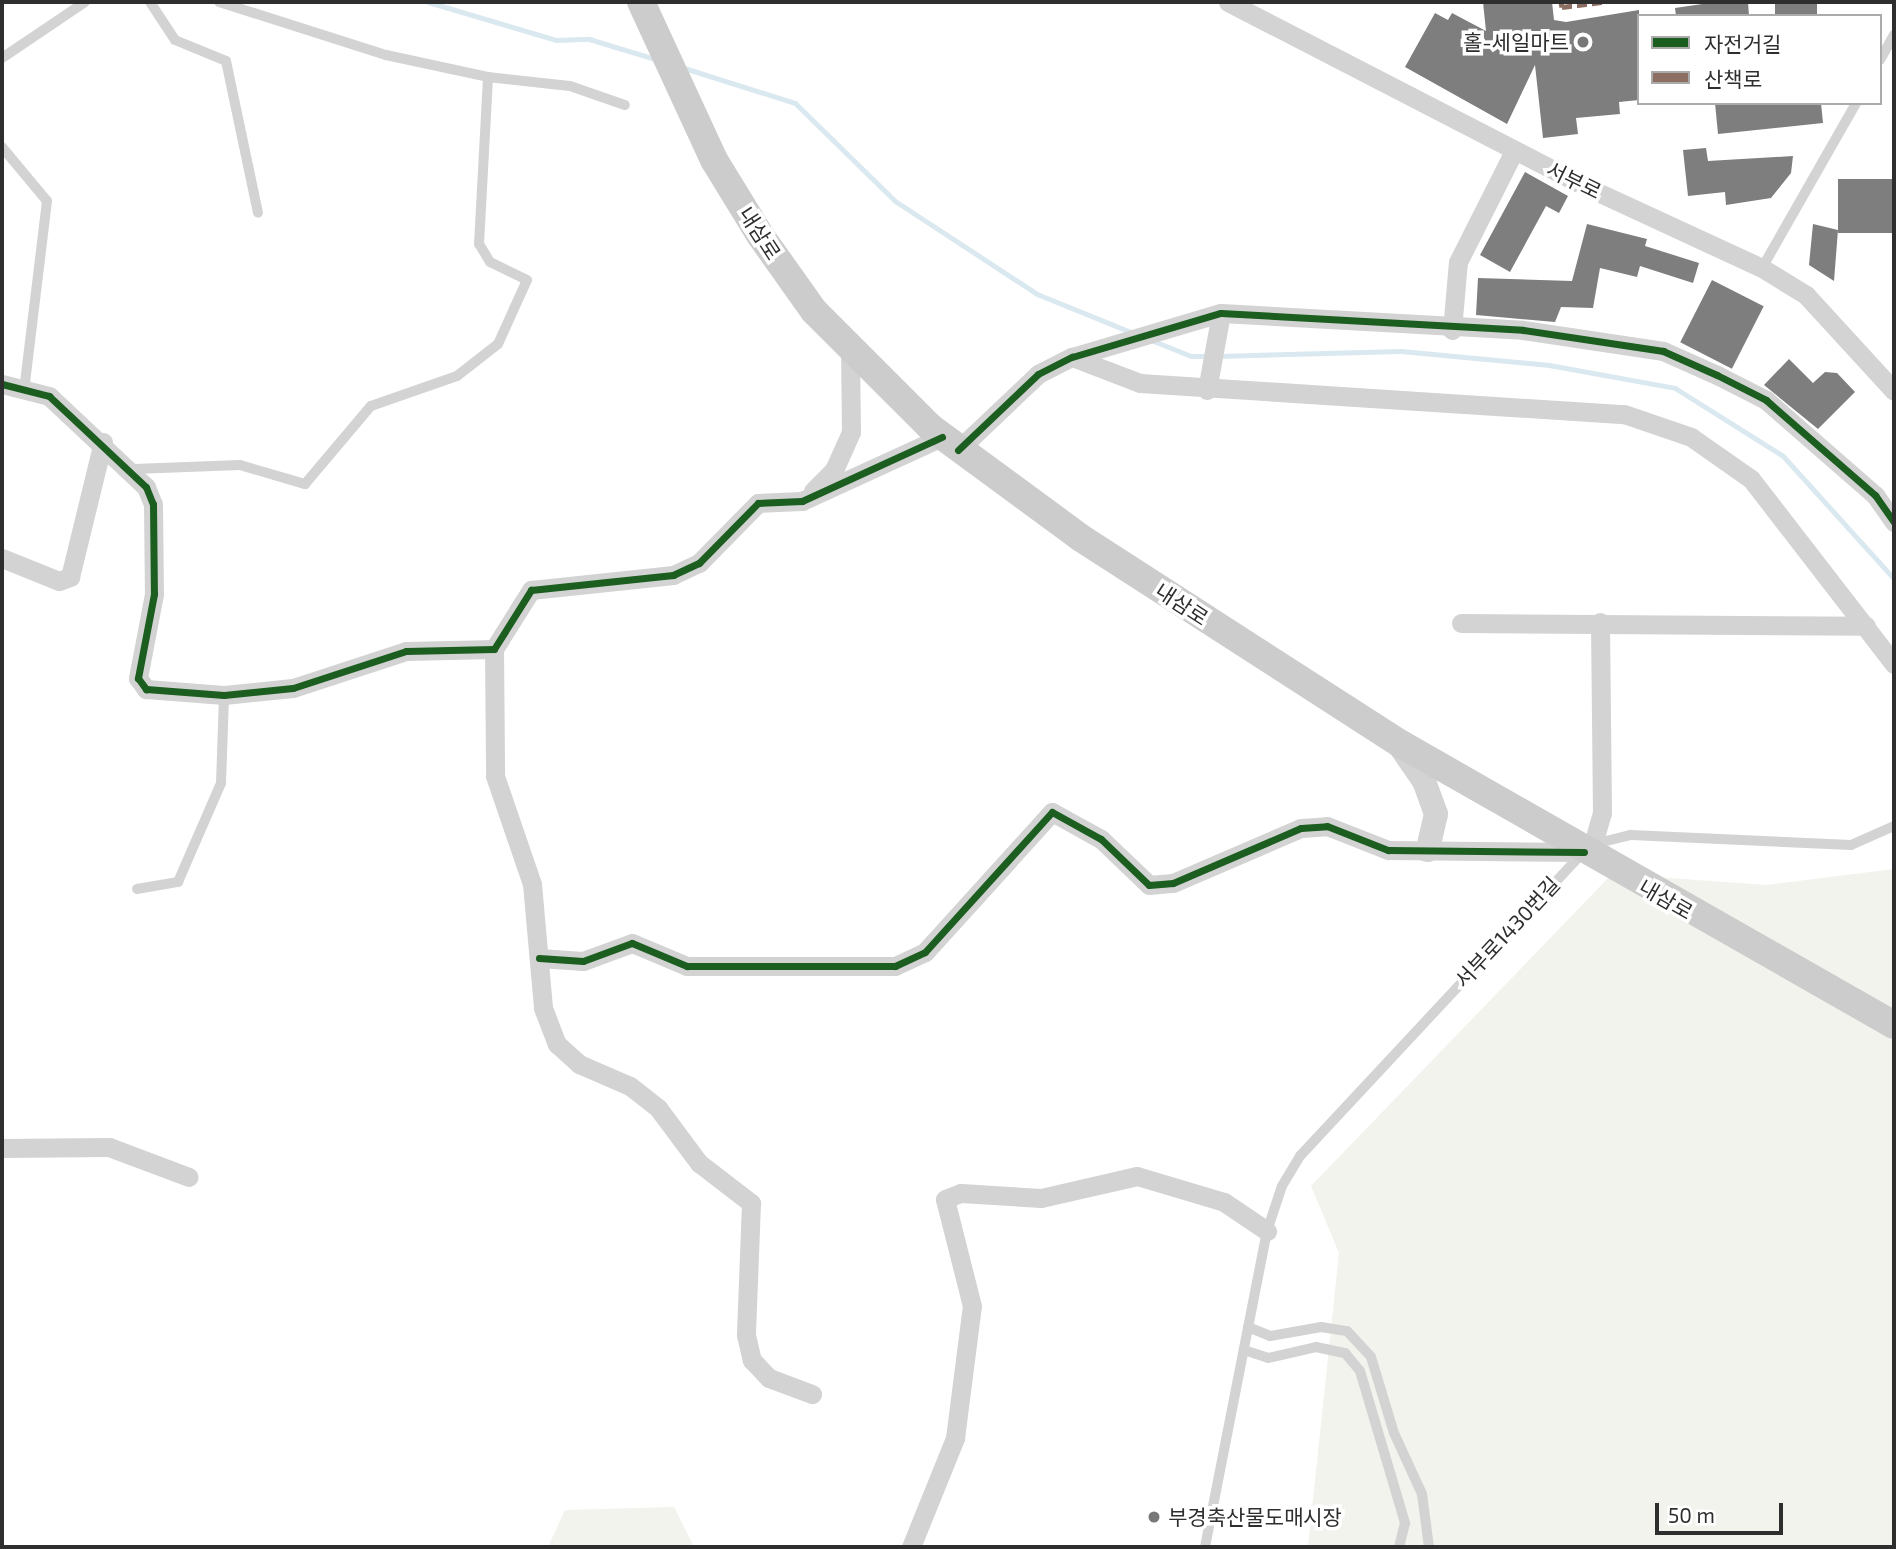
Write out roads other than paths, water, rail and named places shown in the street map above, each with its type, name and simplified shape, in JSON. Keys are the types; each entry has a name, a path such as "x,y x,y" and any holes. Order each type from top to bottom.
{"main road":[{"name":"내삼로","path":"641,2 714,160 814,311 950,444 1080,538 1397,742 1589,848 1894,1025"}],"street":[{"name":"서부로","path":"1228,2 1514,151 1762,268 1806,295 1894,391"},
{"path":"1452,330 1458,262 1514,151"},
{"path":"1207,390 1220,318"},
{"path":"812,1394 769,1378 752,1360 746,1335 751,1203 699,1163 658,1108 631,1086 579,1064 557,1044 543,1008 532,884 495,776 494,649 531,590 673,575 699,563 758,503 802,501 950,444 1038,374 1072,357 1116,348 1220,318 1452,330 1523,330 1663,351 1766,400 1875,495 1894,522"},
{"path":"802,501 834,470 851,432 850,348"},
{"path":"1072,357 1140,383 1207,390 1623,414 1691,437 1751,479 1894,664"},
{"path":"2,384 49,396 134,469 153,504 154,594 138,678 146,689 224,695 293,688 406,652 494,649"},
{"path":"2,558 59,581 70,577 103,442"},
{"path":"540,958 583,961 632,943 687,966 895,966 925,952 1052,812 1101,839 1149,885 1173,883 1301,828 1327,826 1388,850 1589,848 1602,813 1600,622"},
{"path":"1461,623 1866,626"},
{"path":"1397,742 1424,781 1436,814 1428,850"},
{"path":"2,1148 109,1147 189,1177"},
{"path":"911,1547 955,1438 971,1306 945,1199 961,1193 1041,1198 1137,1176 1224,1202 1266,1231"}],"lane":[{"path":"2,58 85,2"},
{"path":"150,2 174,40 226,61 258,213"},
{"path":"219,2 386,55 488,77 570,86 625,105"},
{"path":"1882,56 1894,35"},
{"path":"134,469 240,465 305,484 371,406 457,376 498,344 527,281 490,262 479,244 488,77"},
{"path":"1762,268 1855,105"},
{"path":"2,147 47,201 24,390"},
{"path":"137,889 178,882 221,783 224,695"},
{"path":"1589,848 1631,835 1851,845 1894,826"},
{"name":"서부로1430번길","path":"1205,1547 1266,1231 1300,1156 1589,848"},
{"path":"1248,1327 1270,1336 1321,1327 1347,1331 1371,1357 1394,1433 1422,1494 1429,1547"},
{"path":"1244,1350 1268,1358 1316,1347 1345,1353 1360,1371 1405,1523 1399,1547"}],"waterway":[{"path":"428,2 556,40 589,39 658,60"},
{"path":"684,68 795,103 895,201 1037,294 1133,333"},
{"path":"1151,340 1191,356 1209,356"},
{"path":"1218,356 1401,351 1549,365 1675,388 1783,456 1894,579"}],"place":[{"name":"홀-세일마트","path":"1583,42"},
{"name":"부경축산물도매시장","path":"1154,1517"}]}
